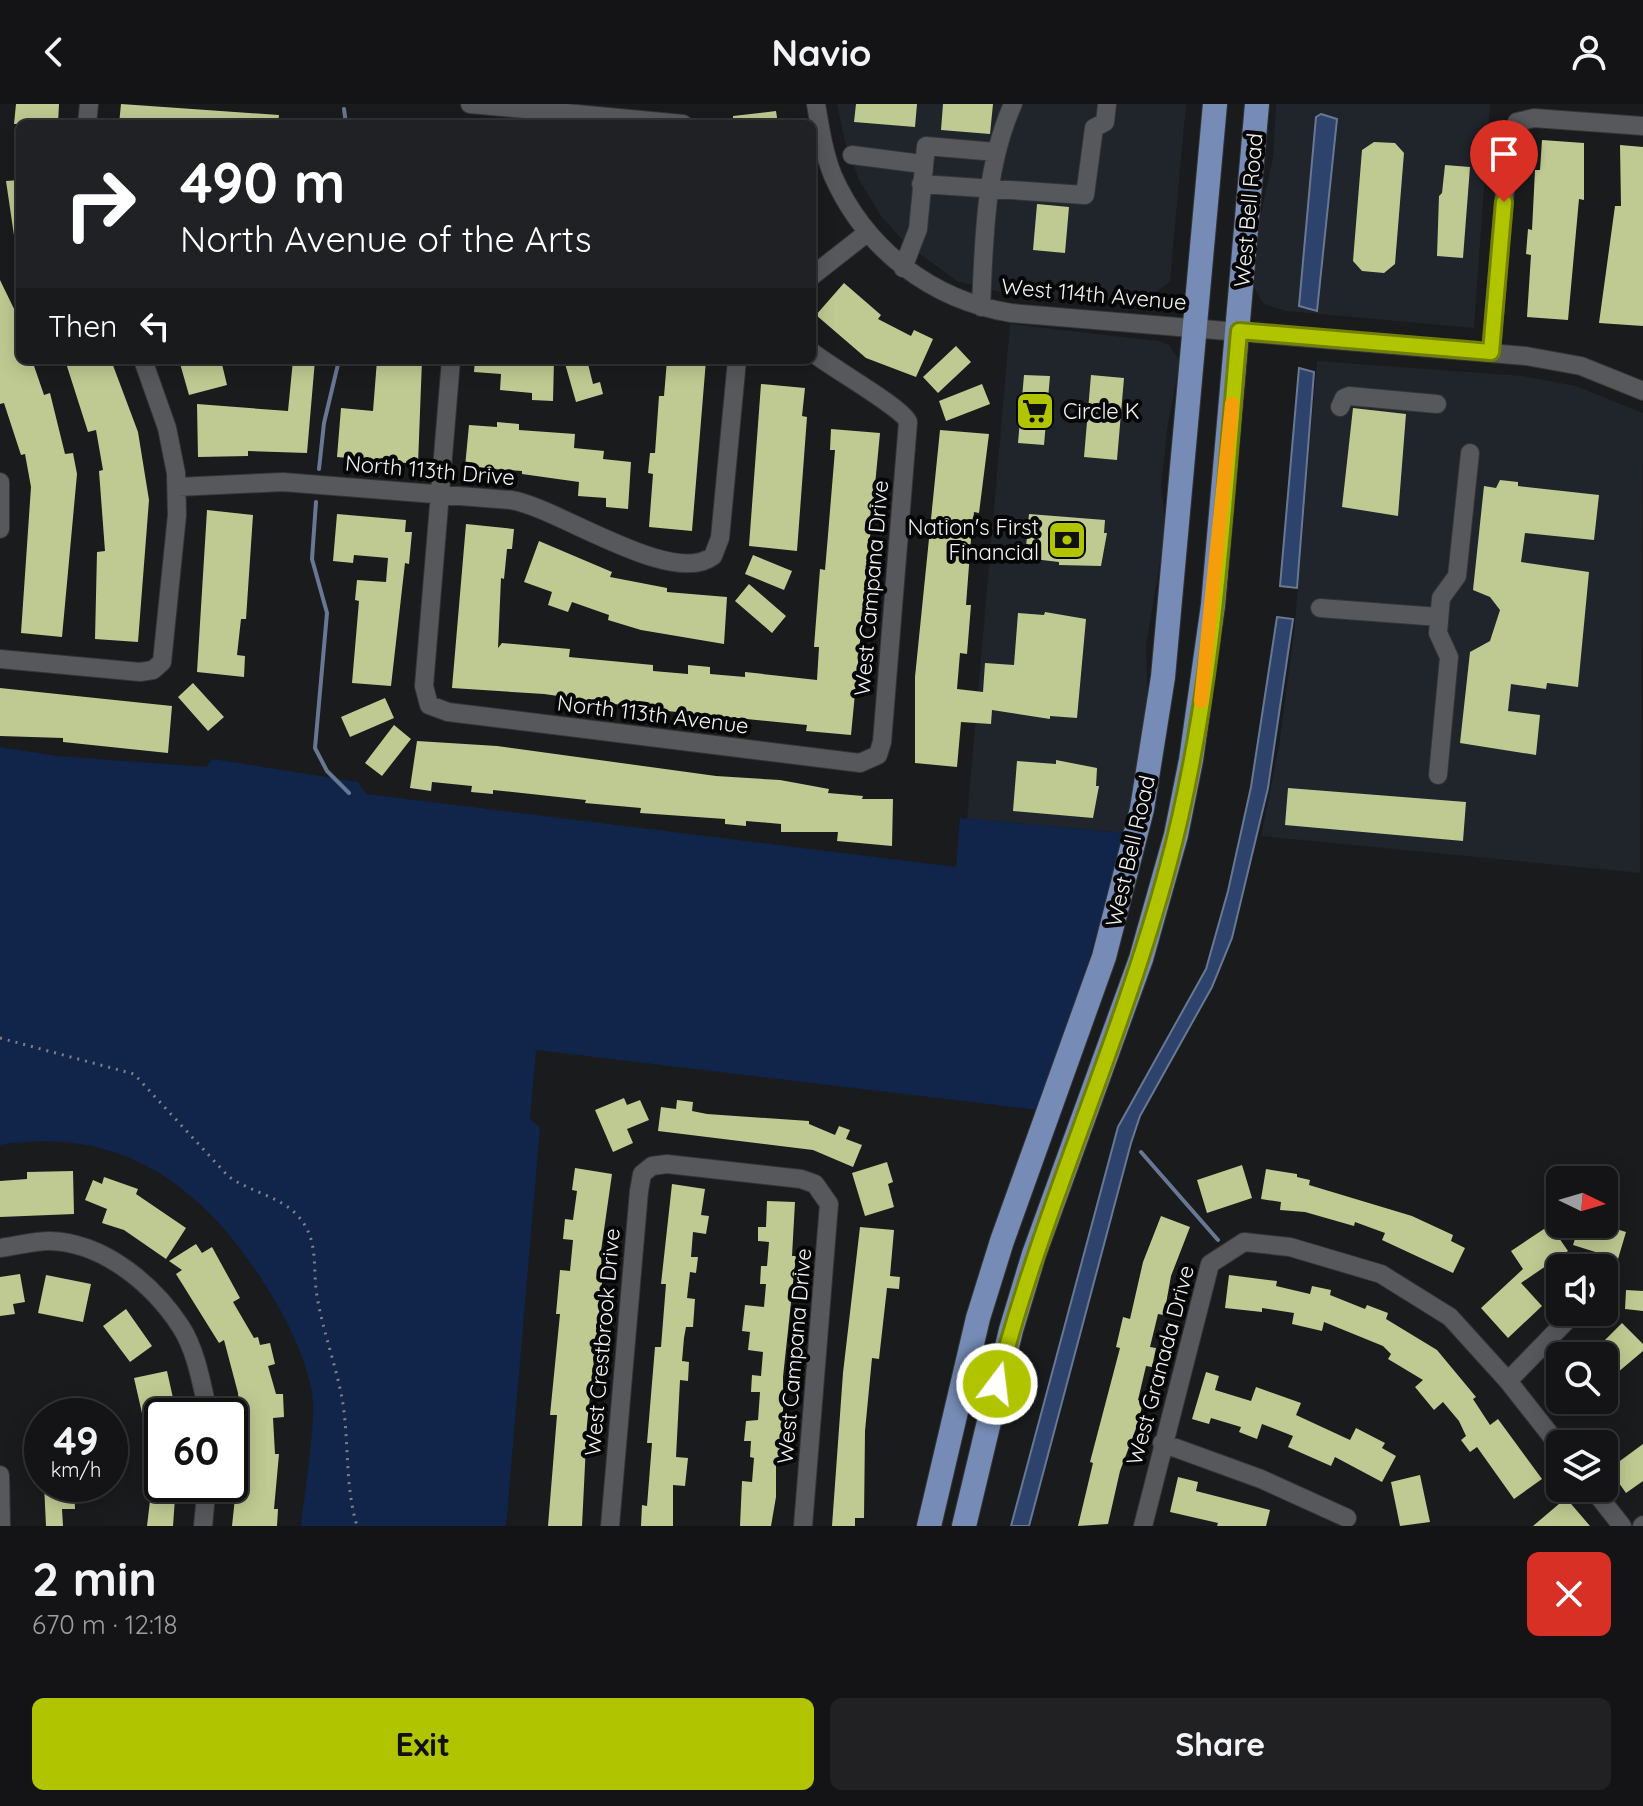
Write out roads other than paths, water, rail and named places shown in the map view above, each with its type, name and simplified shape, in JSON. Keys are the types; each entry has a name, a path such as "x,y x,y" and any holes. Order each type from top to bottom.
{"main road":[{"name":"West Bell Road","path":"929,1526 978,1318 1002,1241 1104,957 1142,809 1162,689 1215,104"},
{"name":"West Bell Road","path":"964,1526 984,1432 1030,1266 1141,959 1176,835 1204,686 1239,331 1257,104"}],"street":[{"path":"471,104 641,120"},
{"name":"West 114th Avenue","path":"816,104 832,174 868,232 903,268 936,289 981,307 1011,313 1491,352 1581,366 1643,391"},
{"path":"981,307 990,190 998,143 1013,104"},
{"path":"921,184 1085,195 1094,128 1105,122 1107,104"},
{"path":"1491,352 1509,143 1517,122 1534,118 1643,126"},
{"path":"903,268 918,229 924,149 929,146 998,143"},
{"path":"852,155 922,164"},
{"path":"816,273 868,232"},
{"name":"West Campana Drive","path":"816,355 844,377 900,409 906,417 908,434 882,742 873,760"},
{"path":"0,659 140,672 158,668 166,648 177,487 167,428 144,364"},
{"path":"439,495 451,364"},
{"name":"North 113th Drive","path":"177,487 317,484 521,502 651,557 695,563 713,556 720,538 737,364"},
{"path":"1340,407 1344,398 1349,396 1437,404"},
{"path":"1438,775 1449,657 1438,633 1439,617 1441,598 1457,576 1470,453"},
{"path":"0,482 0,529"},
{"name":"North 113th Avenue","path":"439,495 424,686 429,705 442,711 854,763 873,760"},
{"path":"1320,608 1439,617"},
{"name":"West Crestbrook Drive","path":"610,1526 642,1174 652,1166 679,1164 801,1179 823,1191"},
{"name":"West Campana Drive","path":"803,1526 830,1223 829,1204 823,1191"},
{"path":"0,1248 50,1241 82,1248 119,1264 154,1294 182,1329 205,1398"},
{"name":"West Granada Drive","path":"1143,1526 1210,1264 1244,1242 1290,1247 1381,1274 1450,1317 1508,1381 1547,1430"},
{"path":"1508,1381 1561,1326"},
{"path":"1162,1443 1261,1479 1347,1518"},
{"path":"0,1475 1,1526"},
{"path":"203,1526 205,1502"},
{"path":"1603,1502 1622,1526"}],"waterway":[{"path":"344,109 345,120"},
{"path":"319,469 324,423 338,364"},
{"path":"316,502 312,559 327,613 315,748 327,771 349,793"},
{"path":"1141,1152 1218,1240"}],"place":[{"name":"Circle K","path":"1035,411"},
{"name":"Nation's First Financial","path":"1067,540"}]}
